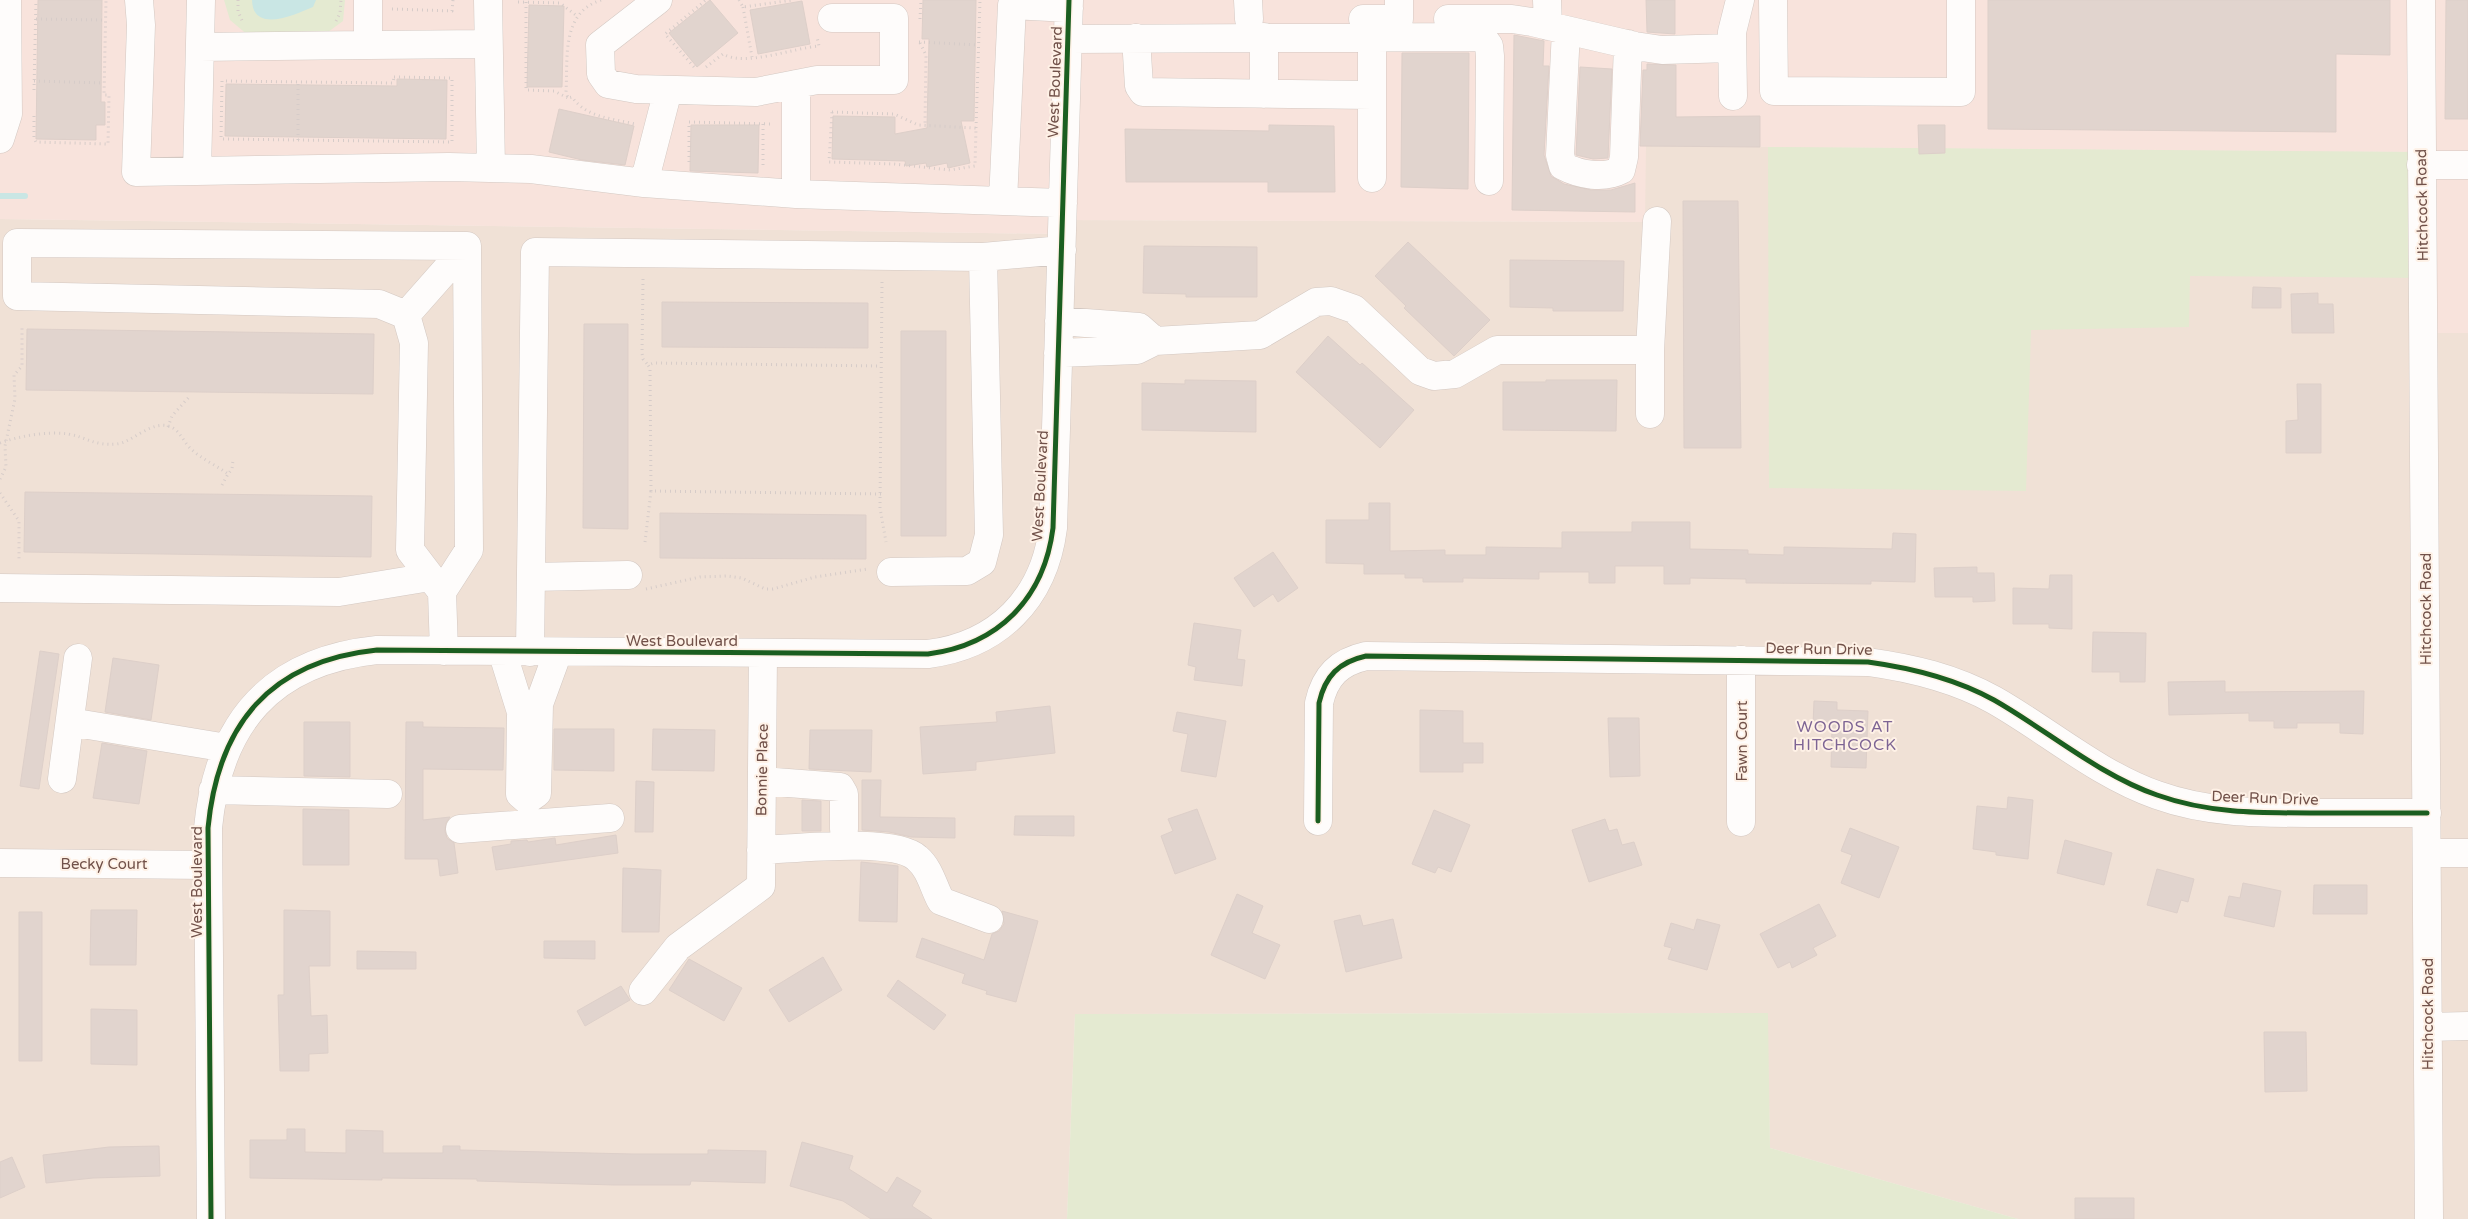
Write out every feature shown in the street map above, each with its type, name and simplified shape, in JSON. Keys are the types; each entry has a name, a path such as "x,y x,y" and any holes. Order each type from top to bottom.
{"street":[{"path":"139,0 141,25 136,172 449,166 531,169 644,184 796,194 1063,203"},
{"path":"197,171 201,0"},
{"path":"368,0 368,45"},
{"path":"488,0 491,168"},
{"path":"658,0 600,46 601,74 608,84 636,89 756,92 817,80 894,80 911,39 894,18 823,23"},
{"path":"1733,96 1732,32 1740,0"},
{"path":"1773,0 1774,91 1961,92 1961,0"},
{"name":"Hitchcock Road","path":"2421,0 2429,1219"},
{"path":"1004,201 1012,5 1069,17 1136,38 1254,19 1372,37 1476,37 1484,39 1489,46 1490,56 1489,181"},
{"path":"0,140 8,114 4,8"},
{"path":"1069,17 1254,19 1399,10 1512,19 1554,18 1628,44 1662,50 1732,48"},
{"name":"West Boulevard","path":"211,1219 208,828 213,790 227,748 247,715 260,700 293,674 321,661 346,654 377,650 763,654 928,654 946,652 977,641 1015,613 1036,586 1051,543 1069,17"},
{"path":"1554,18 1560,155 1563,166 1574,172 1611,175 1621,170 1624,157 1628,44"},
{"path":"1254,19 1264,94"},
{"path":"1372,37 1372,178"},
{"path":"1136,38 1139,86 1143,92 1372,94"},
{"path":"200,47 488,44"},
{"path":"796,84 796,194"},
{"path":"644,184 668,90"},
{"path":"2421,166 2468,166"},
{"path":"1650,414 1650,350 1657,220"},
{"path":"444,651 436,585 410,550 414,343 406,316 379,304 17,296 17,243 467,246"},
{"path":"406,316 467,246"},
{"path":"0,588 339,592 436,585 470,550 467,246"},
{"path":"530,652 535,252 983,257 1062,250"},
{"path":"883,570 967,571 982,562 989,535 983,257"},
{"path":"1058,353 1137,350 1155,341 1260,335 1316,302 1331,301 1354,309 1420,371 1434,376 1456,374 1497,350 1650,350"},
{"path":"1059,322 1139,327 1155,341"},
{"path":"531,577 634,582"},
{"path":"502,651 521,712 520,794 527,812"},
{"path":"527,812 536,793 540,696 558,652"},
{"name":"Bonnie Place","path":"643,991 678,947 761,886 763,654"},
{"name":"Deer Run Drive","path":"1318,821 1319,703 1322,690 1330,675 1338,666 1351,659 1366,656 1868,662 1902,666 1938,676 1994,700 2125,781 2156,795 2192,806 2249,813 2427,813"},
{"path":"62,779 78,658"},
{"name":"Fawn Court","path":"1741,660 1741,822"},
{"path":"70,722 227,748"},
{"path":"762,781 840,787 844,794 844,829"},
{"path":"213,790 388,794"},
{"path":"460,829 527,812 610,818"},
{"path":"761,850 868,846 888,847 906,851 916,857 928,870 941,901 989,919"},
{"path":"2427,853 2468,853"},
{"name":"Becky Court","path":"0,864 208,865"},
{"path":"2428,1027 2468,1026"}],"path":[{"path":"34,100 36,0"},
{"path":"34,109 34,137 36,142 108,144 109,95 104,95 106,0"},
{"path":"392,0 392,10 452,11 453,0"},
{"path":"706,0 665,34 699,72 723,54 728,57 752,58 818,46 823,23"},
{"path":"739,0 743,7 752,58"},
{"path":"743,7 793,0"},
{"path":"920,25 921,0"},
{"path":"976,128 918,124 894,114 832,112 830,162 894,164 950,170 975,166 980,0"},
{"path":"518,2 560,3 577,16"},
{"path":"526,2 526,90 554,91 568,98"},
{"path":"36,19 105,20"},
{"path":"911,39 978,45"},
{"path":"911,39 926,55 925,125"},
{"path":"394,77 452,78 452,142 221,139 222,81 298,82 393,83 394,77"},
{"path":"34,82 104,83"},
{"path":"298,82 298,140"},
{"path":"688,187 689,122 796,125"},
{"path":"763,124 763,192"},
{"path":"643,280 642,353 643,359 650,368 651,491 645,542"},
{"path":"882,282 880,508 886,542"},
{"path":"0,479 6,467 6,440 15,399 14,375 22,366 22,326"},
{"path":"648,365 654,363 881,366"},
{"path":"168,427 172,416 188,397"},
{"path":"0,443 6,440 68,434 90,443 114,445 123,443 150,429 168,427 178,433 192,449 228,474"},
{"path":"222,485 232,469 234,460"},
{"path":"651,491 880,494"},
{"path":"0,493 18,521 18,562"},
{"path":"634,582 656,588 708,576 742,578 765,589 773,589 814,577 883,570"}],"shaded area":[{"path":"0,0 2468,0 2468,333 2423,333 2421,152 1646,146 1645,222 1063,220 1062,234 0,219"},
{"path":"1645,146 2421,152 2424,333 2468,333 2468,1219 2018,1219 1770,1148 1767,1013 1075,1014 1067,1219 0,1219 0,219 1062,234 1063,220 1645,222"}],"green space":[{"path":"224,0 345,0 343,21 324,35 249,36 230,20"},
{"path":"1768,147 2421,152 2422,278 2190,276 2189,327 2031,330 2026,491 1769,488"},
{"path":"1768,1013 1770,1148 2018,1219 1067,1219 1075,1014"}],"water":[{"path":"252,0 316,0 313,7 296,14 276,19 267,19 259,17 254,10"}],"building":[{"path":"38,0 102,0 101,102 105,102 105,125 96,125 96,140 36,139"},
{"path":"710,0 738,33 697,67 669,33"},
{"path":"923,0 976,0 974,121 961,121 970,163 948,168 947,163 927,167 926,163 906,166 905,161 832,159 833,116 895,117 895,134 927,128 929,39 922,39"},
{"path":"1646,0 1675,0 1675,34 1647,32"},
{"path":"1988,0 2390,0 2390,55 2336,54 2336,132 1988,129"},
{"path":"2446,0 2468,0 2468,119 2445,119"},
{"path":"802,1 810,44 758,54 750,10"},
{"path":"529,5 564,6 562,87 527,87"},
{"path":"1514,35 1544,41 1543,66 1549,66 1544,155 1551,176 1564,184 1591,190 1611,190 1635,183 1635,212 1512,210"},
{"path":"1402,53 1469,53 1468,189 1401,187"},
{"path":"1647,64 1676,65 1676,117 1760,116 1760,147 1640,146 1643,70 1647,70"},
{"path":"1580,67 1612,69 1608,158 1593,159 1576,155"},
{"path":"397,79 447,80 446,139 225,136 226,84 397,86"},
{"path":"559,109 634,126 625,165 582,160 549,152"},
{"path":"691,125 759,125 758,173 690,171"},
{"path":"1269,125 1334,126 1335,192 1268,192 1268,182 1126,182 1125,129 1269,131"},
{"path":"1918,125 1945,125 1945,153 1919,154"},
{"path":"1683,201 1738,201 1741,448 1684,448"},
{"path":"1408,242 1490,320 1454,356 1404,308 1406,306 1375,276"},
{"path":"1144,246 1257,247 1257,297 1186,297 1186,294 1143,293"},
{"path":"1510,260 1624,261 1623,311 1553,311 1553,308 1510,307"},
{"path":"2253,287 2281,288 2281,308 2252,308"},
{"path":"2318,293 2318,304 2333,304 2334,333 2292,333 2291,294"},
{"path":"662,302 868,303 868,348 662,347"},
{"path":"584,324 628,324 628,529 583,528"},
{"path":"27,329 374,334 373,394 26,390"},
{"path":"901,331 946,331 946,536 901,536"},
{"path":"1328,336 1360,365 1362,363 1414,410 1380,448 1296,372"},
{"path":"1185,380 1256,381 1256,432 1142,430 1142,383 1185,384"},
{"path":"1546,380 1617,380 1616,431 1503,430 1503,382 1546,382"},
{"path":"2297,384 2321,384 2321,453 2286,453 2286,421 2298,420"},
{"path":"25,492 372,496 371,557 24,552"},
{"path":"1369,503 1390,503 1390,551 1445,550 1445,555 1486,555 1486,547 1562,548 1562,532 1632,532 1632,522 1690,522 1690,549 1748,550 1748,554 1784,555 1784,547 1892,549 1893,533 1916,534 1915,582 1871,581 1871,584 1746,583 1746,579 1690,578 1690,584 1664,584 1664,566 1615,566 1615,583 1589,583 1589,572 1539,572 1539,579 1463,578 1463,582 1423,582 1423,578 1405,578 1405,574 1364,574 1364,564 1326,563 1326,520 1369,520"},
{"path":"660,513 866,515 866,559 660,558"},
{"path":"1273,552 1298,588 1278,602 1273,594 1254,607 1234,578"},
{"path":"1977,567 1977,573 1994,573 1995,601 1973,602 1973,597 1935,597 1934,568"},
{"path":"2050,575 2072,575 2072,629 2049,628 2049,624 2013,624 2013,588 2049,589"},
{"path":"1194,623 1241,630 1237,659 1245,660 1242,686 1194,680 1196,667 1188,665"},
{"path":"2093,632 2146,633 2145,682 2120,682 2120,672 2092,672"},
{"path":"40,651 59,654 39,789 20,786"},
{"path":"113,658 159,665 151,720 105,712"},
{"path":"2225,681 2225,692 2364,691 2363,734 2340,733 2340,723 2297,723 2297,728 2274,728 2274,721 2249,721 2249,713 2169,715 2168,682"},
{"path":"1814,701 1837,702 1837,710 1868,711 1866,768 1831,767 1832,726 1813,725"},
{"path":"1050,706 1055,753 976,762 976,770 923,774 920,727 997,722 996,712"},
{"path":"1420,710 1463,711 1463,743 1483,743 1483,763 1463,763 1463,772 1420,772"},
{"path":"1177,712 1226,721 1216,777 1181,771 1188,734 1173,731"},
{"path":"1608,718 1639,718 1640,776 1610,777"},
{"path":"304,722 350,722 350,777 304,776"},
{"path":"406,722 423,722 423,727 504,728 503,770 423,769 423,820 450,817 446,823 445,831 447,838 454,843 458,873 440,876 438,859 405,859"},
{"path":"554,729 614,729 614,771 554,770"},
{"path":"653,729 715,730 714,771 652,770"},
{"path":"810,730 872,730 871,772 809,769"},
{"path":"102,743 147,751 139,804 93,798"},
{"path":"862,780 881,780 880,817 955,818 955,838 911,837 889,832 862,830"},
{"path":"636,781 654,782 653,832 635,832"},
{"path":"2008,797 2033,800 2028,859 1996,855 1996,852 1973,849 1977,806 2007,809"},
{"path":"802,800 821,801 821,831 802,831"},
{"path":"303,809 349,810 349,865 303,865"},
{"path":"1197,809 1216,859 1175,874 1161,836 1173,831 1168,819"},
{"path":"1434,810 1470,825 1451,872 1438,867 1435,873 1412,864"},
{"path":"1015,816 1074,816 1074,836 1014,835"},
{"path":"1605,819 1609,831 1617,829 1622,845 1634,842 1642,865 1589,882 1572,830"},
{"path":"1850,828 1899,847 1879,898 1841,883 1852,855 1841,851"},
{"path":"616,835 618,853 496,870 492,847 511,844 511,841 527,840 528,842 555,838 556,845"},
{"path":"2065,840 2112,853 2104,885 2057,873"},
{"path":"861,862 898,866 897,922 859,921"},
{"path":"623,868 661,870 659,932 622,932"},
{"path":"2157,869 2194,879 2188,902 2181,900 2177,913 2147,905"},
{"path":"2243,883 2281,891 2274,927 2224,916 2229,896 2240,898"},
{"path":"2314,885 2367,885 2367,914 2313,914"},
{"path":"1237,894 1263,906 1252,933 1280,945 1265,979 1211,955"},
{"path":"1819,904 1836,936 1813,948 1817,955 1792,968 1790,962 1778,968 1760,934"},
{"path":"91,910 137,910 136,965 90,965"},
{"path":"284,910 330,911 330,966 309,966 311,1016 327,1015 328,1053 309,1054 309,1071 280,1071 278,995 284,995"},
{"path":"1002,911 1038,921 1016,1002 986,994 987,991 962,983 965,974 916,957 922,938 984,960 992,934 999,931 1004,924"},
{"path":"19,912 42,912 42,1061 19,1061"},
{"path":"1360,915 1363,926 1393,919 1402,958 1346,972 1334,921"},
{"path":"1697,919 1720,925 1707,970 1668,959 1672,948 1664,946 1671,923 1694,930"},
{"path":"544,941 595,941 595,959 544,958"},
{"path":"357,951 416,952 416,969 357,969"},
{"path":"823,957 842,990 789,1022 769,990"},
{"path":"689,959 742,988 724,1021 669,990"},
{"path":"898,980 946,1015 934,1030 887,996"},
{"path":"621,986 630,1000 585,1026 577,1011"},
{"path":"91,1009 137,1010 137,1065 91,1064"},
{"path":"2264,1032 2306,1032 2307,1091 2265,1092"},
{"path":"287,1129 305,1129 305,1152 346,1153 346,1130 383,1131 383,1153 443,1153 443,1146 460,1146 460,1150 633,1154 708,1154 708,1150 766,1151 765,1183 691,1181 690,1185 614,1185 477,1181 477,1179 250,1178 250,1140 287,1140"},
{"path":"802,1142 853,1156 849,1169 887,1193 897,1177 921,1191 912,1206 932,1219 871,1219 843,1201 790,1186"},
{"path":"159,1146 160,1176 93,1178 46,1183 43,1155 109,1147"},
{"path":"12,1157 25,1187 0,1198 0,1162"},
{"path":"2075,1198 2134,1198 2134,1219 2075,1219"}],"waterway":[{"path":"0,196 25,196"}],"cycle path":[{"path":"211,1219 208,828 214,791 224,758 238,729 256,704 279,684 307,668 339,657 377,650 928,654 953,649 976,640 996,629 1028,597 1040,576 1048,553 1053,528 1069,0"},
{"path":"1318,821 1319,703 1329,678 1341,666 1366,656 1868,662 1901,667 1932,675 1979,692 2115,776 2157,795 2176,801 2213,809 2251,812 2427,813"}],"district":[{"name":"WOODS AT HITCHCOCK","path":"1845,735"}]}
